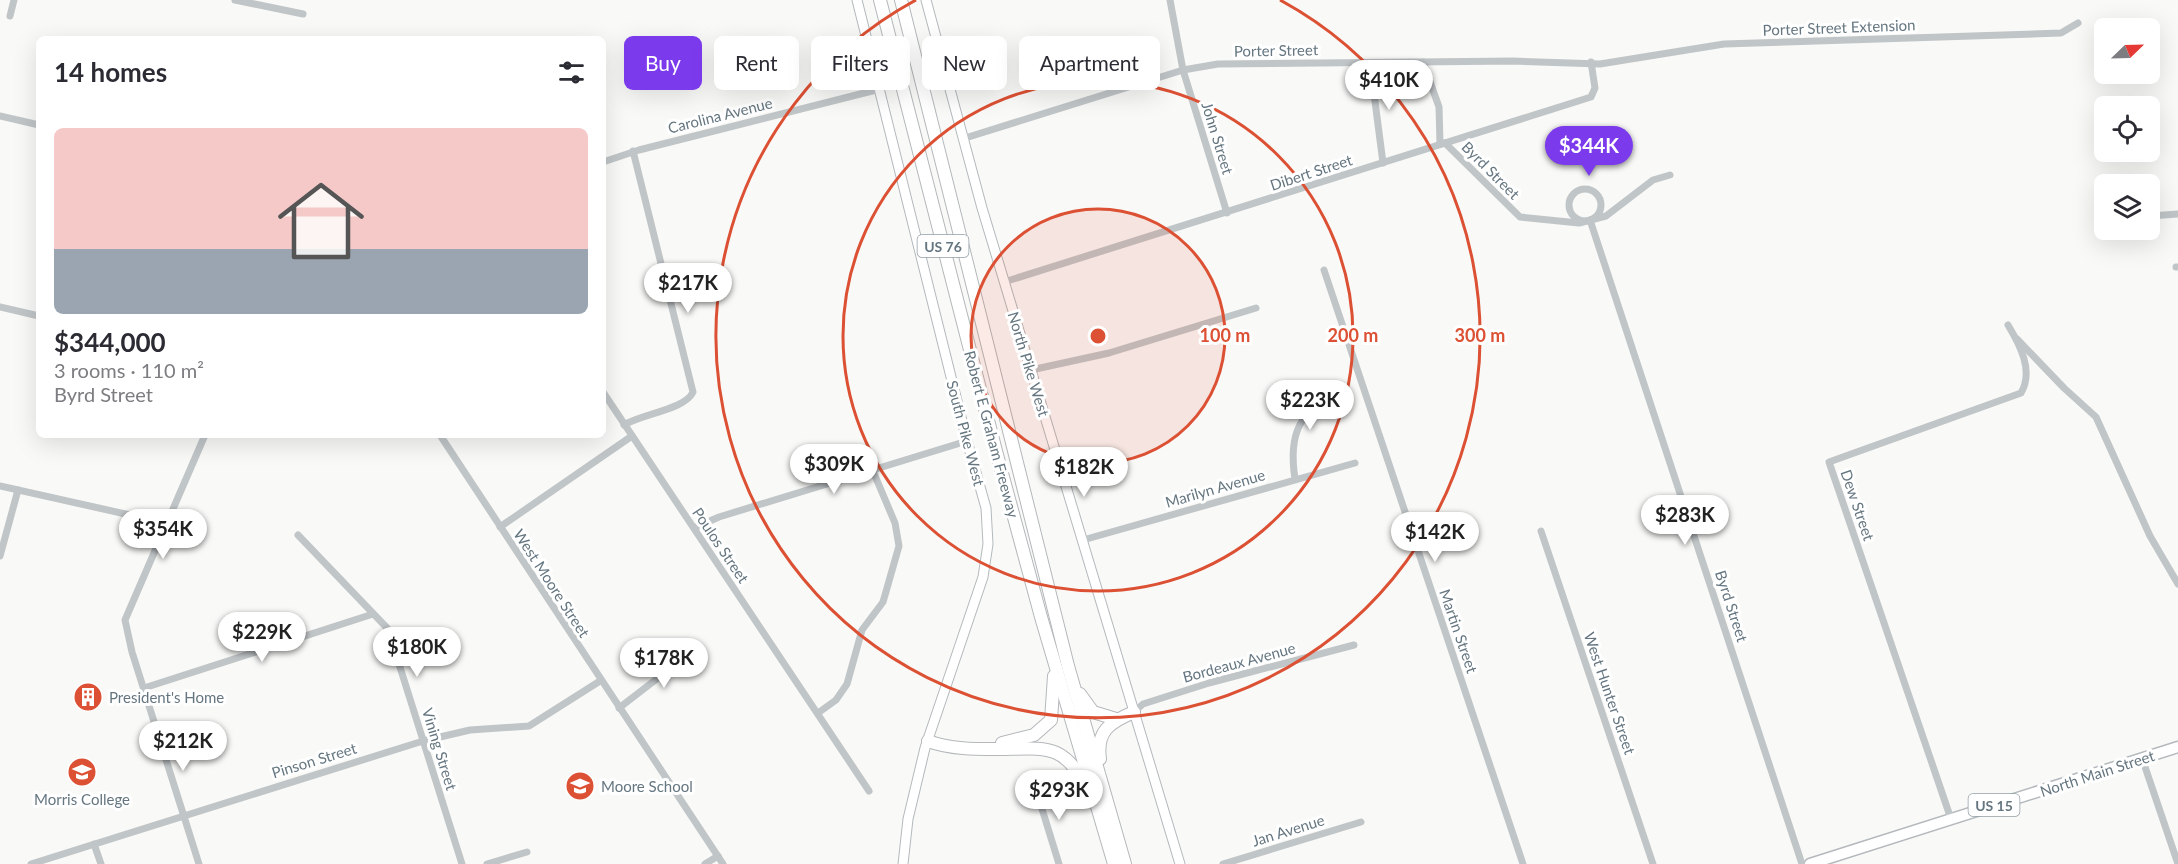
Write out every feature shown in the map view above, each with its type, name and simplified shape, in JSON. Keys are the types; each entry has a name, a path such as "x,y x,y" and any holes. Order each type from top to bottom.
{"highway":[{"name":"Robert E Graham Freeway","path":"880,0 981,395 1101,803 1114,864"},
{"name":"Robert E Graham Freeway","path":"901,0 1061,665"},
{"path":"1061,665 1087,707 1100,716 1116,719"},
{"path":"974,748 1034,735 1051,720 1061,665"},
{"path":"1101,803 1100,739 1108,726 1116,719 1134,712"},
{"path":"927,741 947,747 1041,747 1053,751 1077,772 1101,803"},
{"name":"Robert E Graham Freeway","path":"1101,803 1125,864"}],"main road":[{"name":"South Pike West","path":"857,0 866,36"},
{"name":"North Pike West","path":"926,0 962,139 1004,282 1180,864"},
{"name":"South Pike West","path":"880,90 967,441 986,508 988,544 983,577 927,741 908,819 903,864"},
{"name":"North Main Street","path":"1810,864 1842,859 1951,819 2178,747"}],"street":[{"path":"10,16 14,0"},
{"path":"235,0 303,14"},
{"name":"John Street","path":"1170,0 1184,70 1227,213"},
{"name":"Porter Street Extension","path":"1600,64 1707,45 2061,33 2078,23"},
{"path":"1423,62 1439,107 1443,144"},
{"name":"Porter Street","path":"962,139 1184,70 1218,64 1423,62 1591,62 1600,64"},
{"name":"Dibert Street","path":"1004,282 1591,97 1595,88 1591,62"},
{"path":"1370,63 1383,163"},
{"name":"Carolina Avenue","path":"606,161 633,151 876,90"},
{"path":"0,116 36,123"},
{"name":"Byrd Street","path":"1443,144 1520,217 1579,223 1590,220 1802,864"},
{"path":"624,425 649,413 682,404 689,400 693,392 667,278 633,151"},
{"path":"1590,220 1599,212 1601,202 1592,190 1579,190 1570,200 1570,211 1578,219 1590,220 1606,216 1653,180 1670,176"},
{"path":"2160,215 2178,214"},
{"name":"Martin Street","path":"1324,270 1523,864"},
{"path":"0,307 36,315"},
{"path":"1031,370 1109,353 1256,308"},
{"name":"Dew Street","path":"1951,819 1829,462 2021,393 2027,379 2015,337 2008,325"},
{"path":"2015,337 2064,388 2096,417 2150,536 2178,585"},
{"path":"1295,479 1291,453 1299,426 1314,405 1342,392"},
{"name":"Poulos Street","path":"606,397 869,791"},
{"path":"500,527 632,436"},
{"path":"199,864 125,620 204,438"},
{"name":"West Moore Street","path":"442,438 600,681 723,864"},
{"path":"693,528 719,517 967,441"},
{"name":"Marilyn Avenue","path":"1083,540 1355,462"},
{"path":"818,713 836,700 848,684 862,630 884,602 899,546 895,523 873,471"},
{"path":"0,486 166,522"},
{"path":"0,556 18,490"},
{"name":"West Hunter Street","path":"1541,531 1653,864"},
{"name":"Vining Street","path":"298,535 384,623 392,637 462,864"},
{"path":"144,688 373,614"},
{"name":"Bordeaux Avenue","path":"1134,712 1143,705 1209,683 1354,645"},
{"path":"619,708 693,651"},
{"name":"Pinson Street","path":"31,864 423,741 470,730 529,726 600,681"},
{"path":"2142,758 2178,864"},
{"path":"1035,786 1059,864"},
{"name":"Jan Avenue","path":"1223,864 1361,822"},
{"path":"94,844 101,864"},
{"path":"487,864 527,852"},
{"path":"705,864 718,856"}],"place":[{"name":"President's Home","path":"88,697"},
{"name":"Morris College","path":"82,772"},
{"name":"Moore School","path":"580,786"}]}
